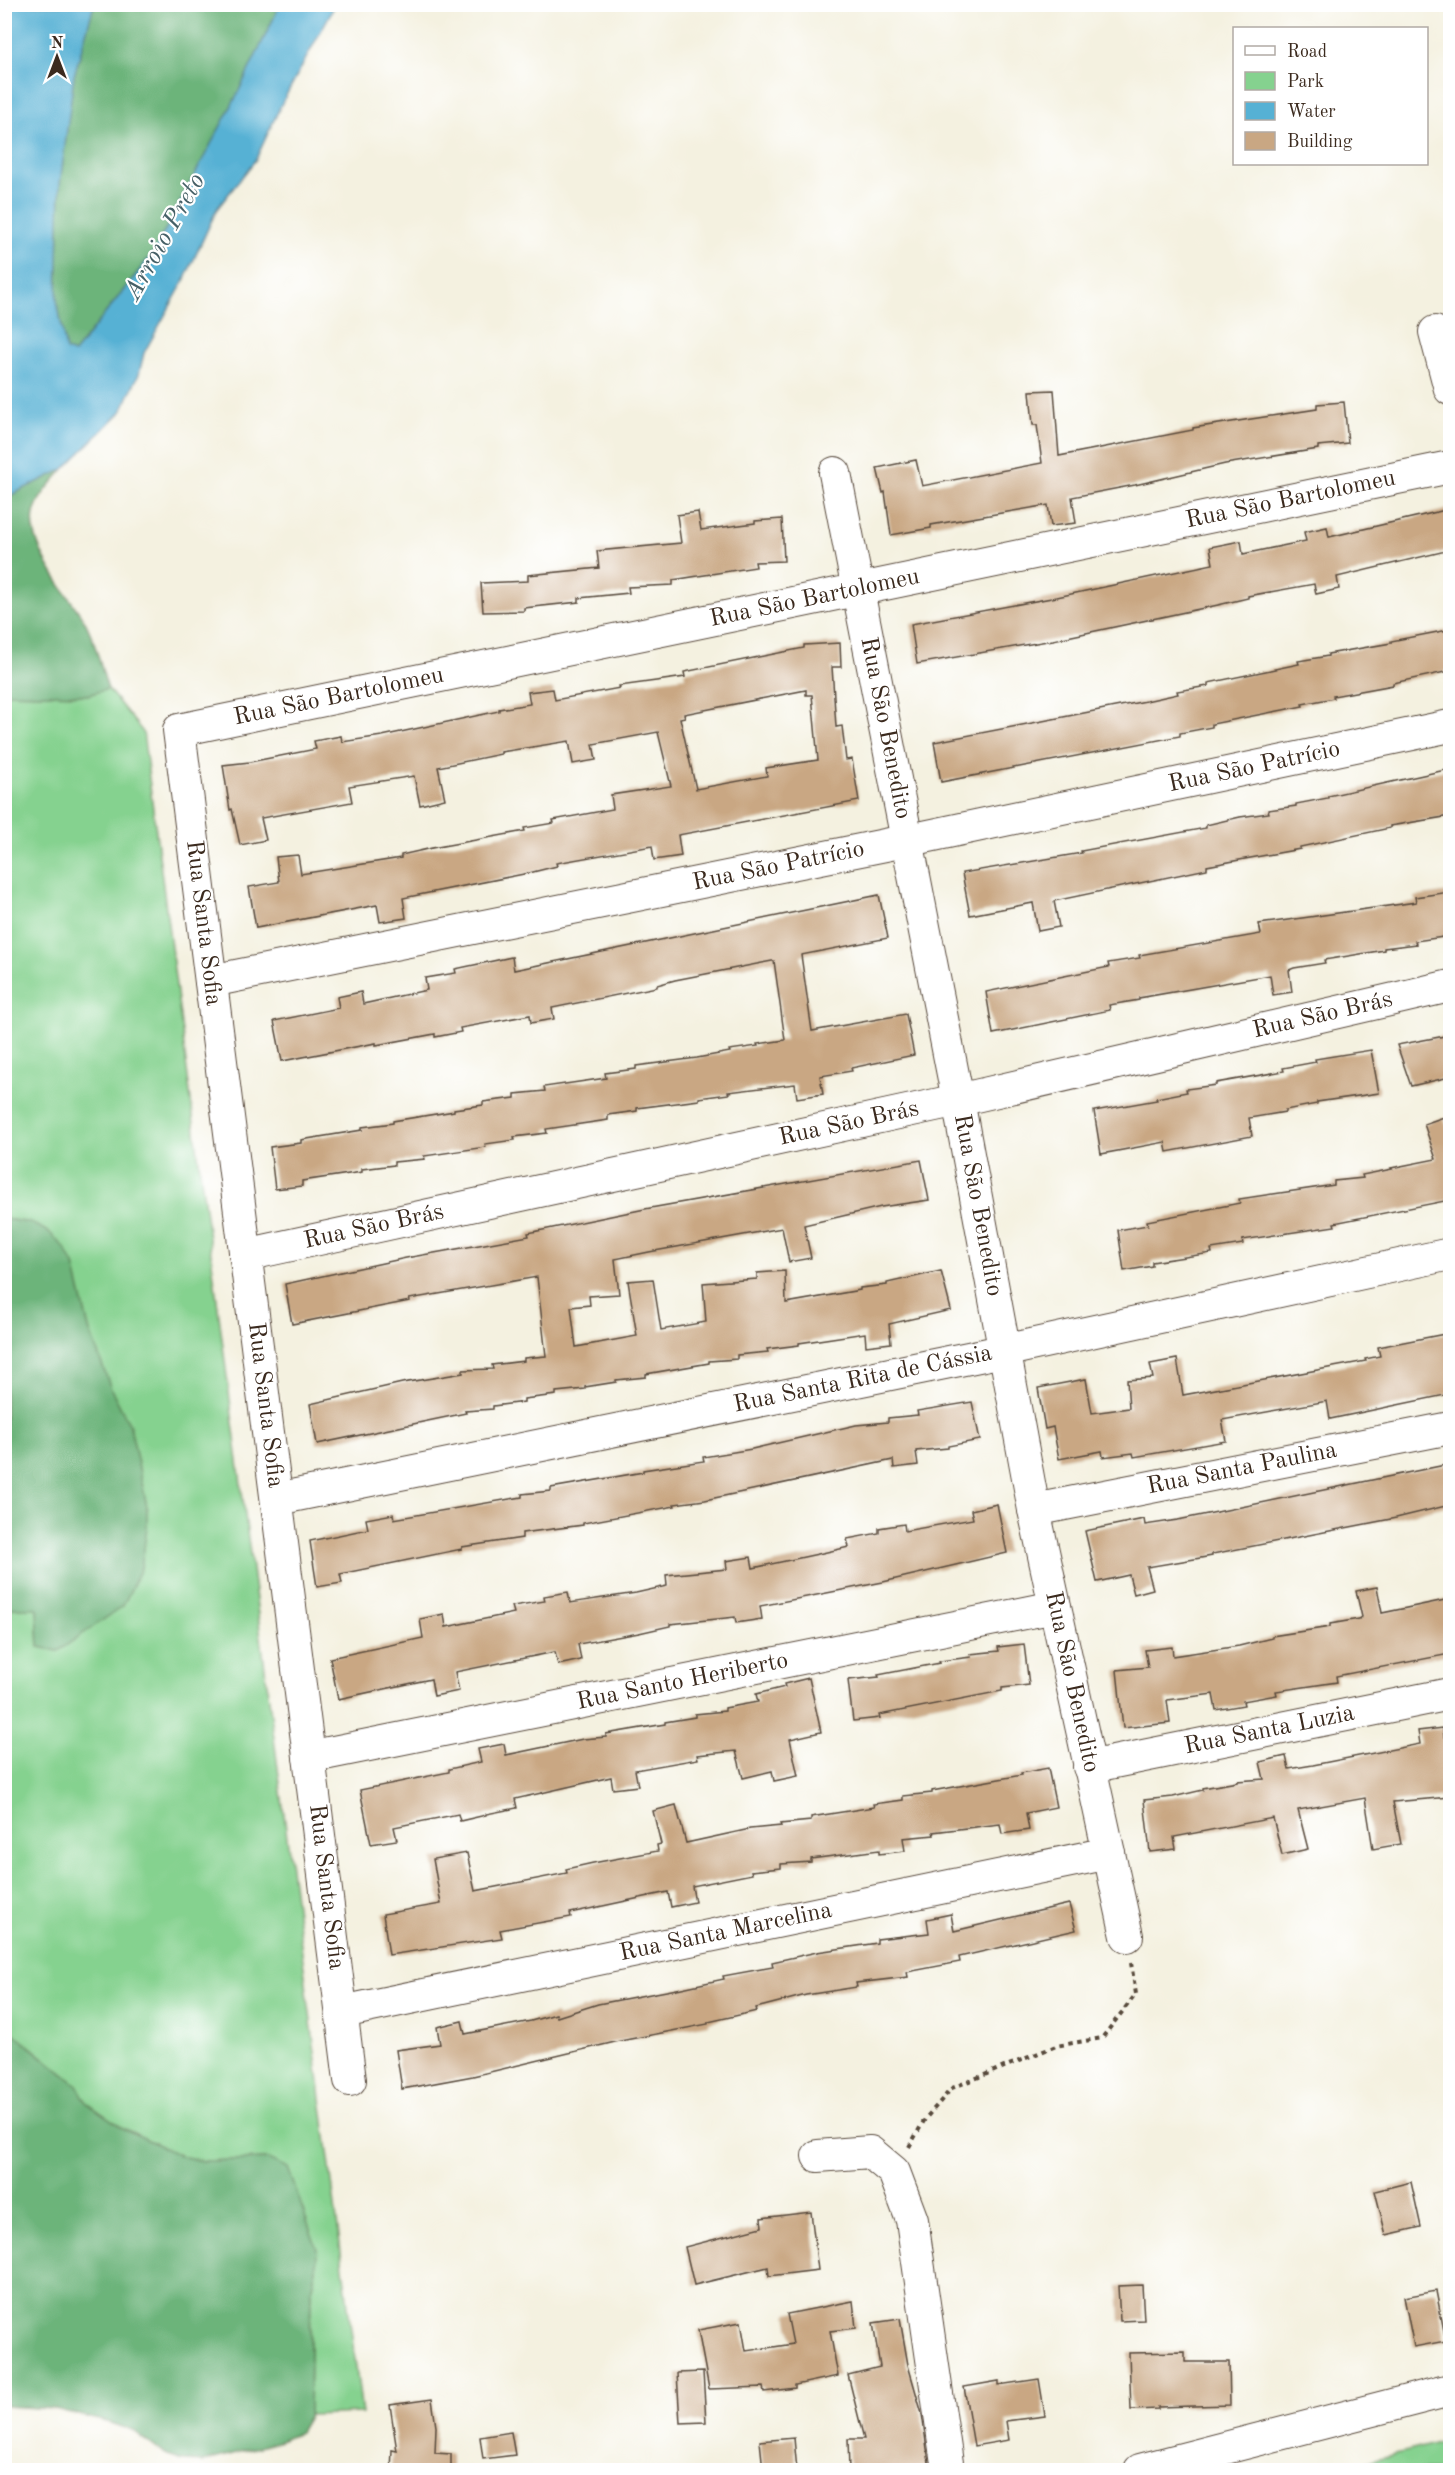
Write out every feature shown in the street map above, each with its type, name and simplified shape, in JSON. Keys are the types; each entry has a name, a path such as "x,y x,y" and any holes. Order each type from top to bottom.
{"street":[{"path":"1435,332 1450,389"},
{"name":"Rua São Bartolomeu","path":"179,730 1450,467"},
{"name":"Rua São Benedito","path":"835,473 905,841 958,1100 1034,1510 1127,1936"},
{"name":"Rua São Patrício","path":"211,981 905,841 1450,726"},
{"name":"Rua Santa Sofia","path":"179,730 350,2080"},
{"name":"Rua São Brás","path":"246,1255 958,1100 1450,986"},
{"name":"Rua Santa Rita de Cássia","path":"277,1499 1003,1351 1450,1254"},
{"name":"Rua Santa Paulina","path":"1034,1510 1450,1428"},
{"name":"Rua Santo Heriberto","path":"309,1757 1055,1606"},
{"name":"Rua Santa Luzia","path":"1089,1767 1450,1694"},
{"name":"Rua Santa Marcelina","path":"342,2012 1109,1853"},
{"path":"818,2156 870,2152 894,2172 912,2220 948,2470"},
{"path":"1140,2470 1450,2390"}],"path":[{"path":"894,2172 925,2119 952,2088 1056,2046 1101,2038 1136,1994 1127,1936"}],"green space":[{"path":"94,5 280,5 235,99 153,253 74,353 66,350 57,300 60,184 74,76"},
{"path":"64,469 37,504 33,523 41,552 88,627 108,689 87,695 5,693 5,498"},
{"path":"108,689 143,732 362,2413 309,2415 311,2290 316,2269 268,2159 203,2161 181,2156 123,2128 87,2103 77,2085 5,2026 5,1608 37,1607 39,1647 58,1651 122,1606 141,1568 147,1507 130,1426 111,1389 89,1329 74,1265 31,1223 5,1219 5,693 87,695"},
{"path":"5,1219 31,1223 49,1232 64,1247 74,1265 89,1329 111,1389 130,1426 147,1507 147,1528 141,1568 123,1606 58,1651 39,1647 37,1608 5,1608"},
{"path":"4,2026 77,2085 87,2103 123,2128 181,2156 203,2161 268,2159 288,2168 317,2249 316,2269 311,2290 309,2415 299,2432 281,2441 203,2462 183,2461 165,2455 134,2431 114,2424 55,2409 5,2406"},
{"path":"1450,2440 1450,2470 1333,2470"}],"water":[{"name":"Arroio Preto","path":"6,5 94,5 74,76 60,184 57,300 66,350 74,353 153,253 235,99 280,5 335,5 281,105 256,159 217,209 183,283 144,353 139,374 121,412 64,469 5,498"}],"building":[{"path":"1054,390 1059,456 1193,430 1193,428 1317,409 1317,404 1344,402 1348,443 1318,446 1318,449 1225,464 1072,497 1076,523 1051,526 1048,505 931,525 931,528 891,535 885,492 883,493 877,468 916,460 922,486 1042,463 1037,425 1033,425 1030,391"},
{"path":"1450,509 1450,550 1337,577 1339,589 1316,594 1314,584 1248,596 1248,598 1218,605 1053,640 917,664 911,624 1057,597 1213,564 1210,547 1241,541 1243,554 1306,541 1304,532 1327,527 1329,537"},
{"path":"698,512 701,530 782,519 784,561 755,562 756,567 673,580 673,585 628,587 629,593 579,598 579,602 524,608 524,611 483,612 481,583 528,581 528,575 599,568 597,551 681,543 677,515"},
{"path":"1448,630 1450,671 1333,696 1334,698 1302,704 1303,706 1212,724 1212,727 1180,733 1180,736 941,782 934,742 1146,701 1178,694 1177,691 1208,686 1208,683 1299,664 1298,661"},
{"path":"840,643 841,667 832,667 836,727 842,726 846,760 852,759 859,801 678,835 681,856 654,860 652,846 556,863 557,866 529,873 403,898 406,918 380,922 377,905 256,928 249,887 279,882 276,857 298,855 301,874 401,858 401,855 525,831 524,828 554,823 553,820 613,809 611,795 671,786 658,732 593,744 596,760 573,764 569,741 501,752 501,754 438,767 445,799 420,805 414,776 349,786 352,802 261,818 266,840 240,845 232,809 230,810 223,765 316,749 314,741 341,736 342,742 382,736 530,704 528,692 553,689 555,700 620,688 619,686 685,677 684,672 804,648 804,645","holes":["806,690 806,695 812,695 818,760 766,768 767,776 696,789 680,718 685,717 684,714"]},
{"path":"1450,769 1450,816 1390,826 1390,828 1300,847 1300,849 1207,866 1207,869 1054,901 1059,927 1038,931 1033,903 970,915 962,873 1082,853 1081,851 1206,828 1206,825 1269,813 1268,810 1296,806 1296,804 1328,798 1328,796"},
{"path":"1450,892 1450,936 1415,941 1416,944 1384,948 1384,950 1324,960 1325,963 1294,968 1289,970 1292,992 1273,995 1270,975 1139,998 1139,1000 1109,1005 1110,1010 993,1034 986,992 1109,967 1108,963 1140,958 1139,955 1261,934 1259,924 1416,902 1415,897"},
{"path":"879,895 888,938 801,955 812,1031 906,1014 914,1055 851,1068 852,1071 820,1076 823,1094 797,1098 795,1084 728,1092 729,1094 699,1098 699,1100 637,1108 637,1111 608,1115 608,1120 546,1129 547,1133 514,1137 515,1140 485,1144 486,1147 424,1156 425,1159 394,1162 394,1165 362,1169 362,1172 302,1181 302,1186 275,1189 270,1147 301,1143 301,1140 362,1130 362,1127 483,1105 483,1102 515,1098 515,1094 545,1091 544,1087 606,1078 605,1073 636,1069 636,1066 697,1058 785,1040 774,961 675,980 657,985 657,987 552,1008 554,1019 531,1023 530,1015 460,1028 461,1032 435,1037 435,1034 376,1045 376,1043 282,1061 274,1021 339,1008 337,997 361,992 363,1004 427,990 425,978 456,973 455,969 512,957 514,970"},
{"path":"1450,1035 1450,1077 1411,1086 1397,1045"},
{"path":"1371,1050 1379,1093 1317,1102 1317,1104 1285,1110 1285,1112 1249,1118 1252,1136 1167,1152 1165,1142 1101,1154 1094,1111 1157,1100 1156,1098 1187,1092 1186,1089 1284,1071 1283,1068 1316,1062 1315,1059"},
{"path":"1444,1117 1450,1135 1448,1136 1450,1200 1334,1223 1335,1226 1242,1240 1243,1244 1211,1249 1212,1253 1152,1262 1152,1266 1124,1271 1118,1230 1148,1225 1147,1221 1240,1203 1239,1199 1334,1185 1334,1181 1363,1178 1362,1175 1436,1159 1424,1124"},
{"path":"921,1160 929,1200 881,1207 804,1225 811,1258 789,1262 782,1228 649,1252 615,1259 619,1294 589,1296 590,1305 571,1307 576,1347 637,1336 628,1281 653,1279 661,1330 706,1322 703,1283 757,1279 757,1273 785,1271 786,1303 887,1285 887,1283 941,1271 951,1310 889,1324 891,1343 866,1346 865,1333 799,1343 799,1345 767,1349 768,1352 737,1355 737,1359 709,1361 709,1363 646,1374 646,1377 616,1380 616,1382 585,1387 585,1389 556,1392 556,1395 493,1406 493,1409 465,1411 466,1413 317,1444 310,1404 402,1383 463,1373 463,1370 493,1369 492,1365 546,1356 537,1277 409,1299 410,1301 292,1324 285,1284 406,1258 529,1236 528,1233 645,1209"},
{"path":"1450,1333 1450,1394 1330,1419 1327,1401 1222,1420 1226,1441 1134,1457 1133,1453 1103,1457 1102,1451 1059,1459 1053,1427 1045,1429 1038,1388 1086,1379 1092,1413 1129,1408 1127,1380 1153,1378 1150,1364 1177,1359 1183,1395 1366,1361 1365,1359 1380,1356 1378,1347"},
{"path":"972,1402 980,1440 948,1446 948,1448 916,1451 918,1465 894,1468 893,1460 583,1523 583,1525 522,1533 522,1538 462,1547 462,1549 340,1574 342,1583 317,1587 310,1541 368,1529 366,1519 393,1514 394,1519 522,1497 522,1494 551,1491 551,1488 704,1461 703,1457 752,1449 856,1425 888,1422 888,1418 918,1415 917,1411"},
{"path":"1450,1464 1450,1505 1396,1518 1212,1554 1212,1556 1147,1567 1153,1589 1134,1594 1129,1575 1097,1582 1085,1531 1144,1519 1145,1525 1178,1520"},
{"path":"997,1504 1007,1553 883,1582 760,1606 762,1619 736,1623 735,1617 670,1624 670,1626 639,1633 578,1644 581,1660 558,1665 555,1652 455,1672 459,1691 434,1696 431,1679 338,1699 330,1658 423,1638 420,1619 444,1614 446,1627 514,1613 512,1606 545,1601 544,1596 568,1592 570,1603 636,1593 667,1586 666,1575 727,1569 726,1561 751,1557 753,1568 849,1547 847,1539 879,1533 879,1528 904,1524 905,1531 973,1519 971,1510"},
{"path":"1377,1587 1382,1613 1450,1599 1450,1654 1336,1676 1337,1682 1276,1691 1277,1695 1243,1701 1244,1705 1216,1710 1213,1694 1167,1700 1170,1723 1123,1728 1117,1670 1148,1667 1145,1650 1172,1647 1173,1656 1239,1646 1272,1638 1272,1636 1330,1627 1330,1624 1362,1617 1356,1591"},
{"path":"1024,1644 1029,1685 1002,1688 1002,1691 879,1715 880,1718 853,1721 848,1680 879,1677 878,1675 940,1663 939,1661 971,1657 970,1654 999,1651 998,1647"},
{"path":"809,1678 821,1732 790,1739 798,1776 774,1781 772,1771 743,1778 736,1751 697,1755 698,1759 635,1770 638,1786 613,1789 611,1777 515,1799 517,1808 460,1821 458,1814 394,1827 397,1840 371,1844 360,1790 449,1772 449,1769 481,1762 478,1749 504,1744 506,1755 583,1739 606,1737 606,1734 695,1717 695,1714 725,1711 725,1708 758,1702 756,1694"},
{"path":"1443,1728 1444,1737 1450,1736 1450,1797 1393,1802 1401,1844 1373,1849 1365,1798 1298,1810 1308,1849 1282,1855 1273,1818 1174,1837 1176,1849 1150,1852 1144,1800 1173,1797 1237,1781 1264,1779 1260,1762 1286,1756 1289,1769 1420,1744 1418,1731"},
{"path":"1048,1768 1056,1807 1026,1813 1029,1830 1002,1834 1000,1824 933,1832 934,1835 903,1838 905,1851 879,1854 879,1850 811,1859 811,1862 781,1864 781,1868 751,1871 752,1874 692,1886 695,1902 671,1907 668,1892 570,1913 571,1917 500,1930 502,1938 389,1955 383,1914 441,1904 433,1859 467,1853 475,1891 567,1873 566,1869 593,1863 658,1851 657,1845 661,1844 653,1811 676,1805 686,1843 750,1829 811,1821 811,1817 903,1800 903,1796 932,1793 932,1791 1022,1775 1021,1773"},
{"path":"1069,1904 1076,1930 959,1957 960,1962 907,1972 908,1977 856,1983 857,1987 806,1995 756,2008 757,2011 708,2022 708,2024 615,2042 473,2076 402,2089 396,2050 440,2044 437,2027 462,2021 465,2034 556,2014 557,2017 598,2004 773,1967 772,1962 817,1952 877,1943 877,1939 929,1933 927,1919 951,1914 954,1931"},
{"path":"1411,2182 1421,2227 1386,2235 1375,2191"},
{"path":"811,2212 818,2270 769,2276 768,2267 694,2285 685,2247 762,2227 761,2218"},
{"path":"1142,2285 1144,2320 1120,2321 1118,2286"},
{"path":"1436,2291 1446,2341 1414,2347 1404,2297"},
{"path":"853,2301 856,2328 830,2331 838,2376 795,2385 795,2388 764,2392 763,2387 709,2389 698,2330 741,2322 746,2351 793,2344 787,2314"},
{"path":"900,2319 908,2365 922,2414 930,2470 849,2470 848,2439 864,2439 848,2375 880,2367 873,2323"},
{"path":"1185,2352 1185,2362 1229,2362 1230,2405 1131,2410 1129,2353"},
{"path":"703,2372 706,2422 680,2423 677,2373"},
{"path":"1039,2379 1045,2416 1006,2421 1009,2440 974,2446 964,2387 999,2381 999,2385"},
{"path":"432,2399 436,2427 435,2453 451,2454 451,2470 391,2470 392,2450 397,2451 390,2405"},
{"path":"511,2432 515,2455 483,2459 480,2437"},
{"path":"794,2438 797,2470 763,2470 760,2441"}]}
